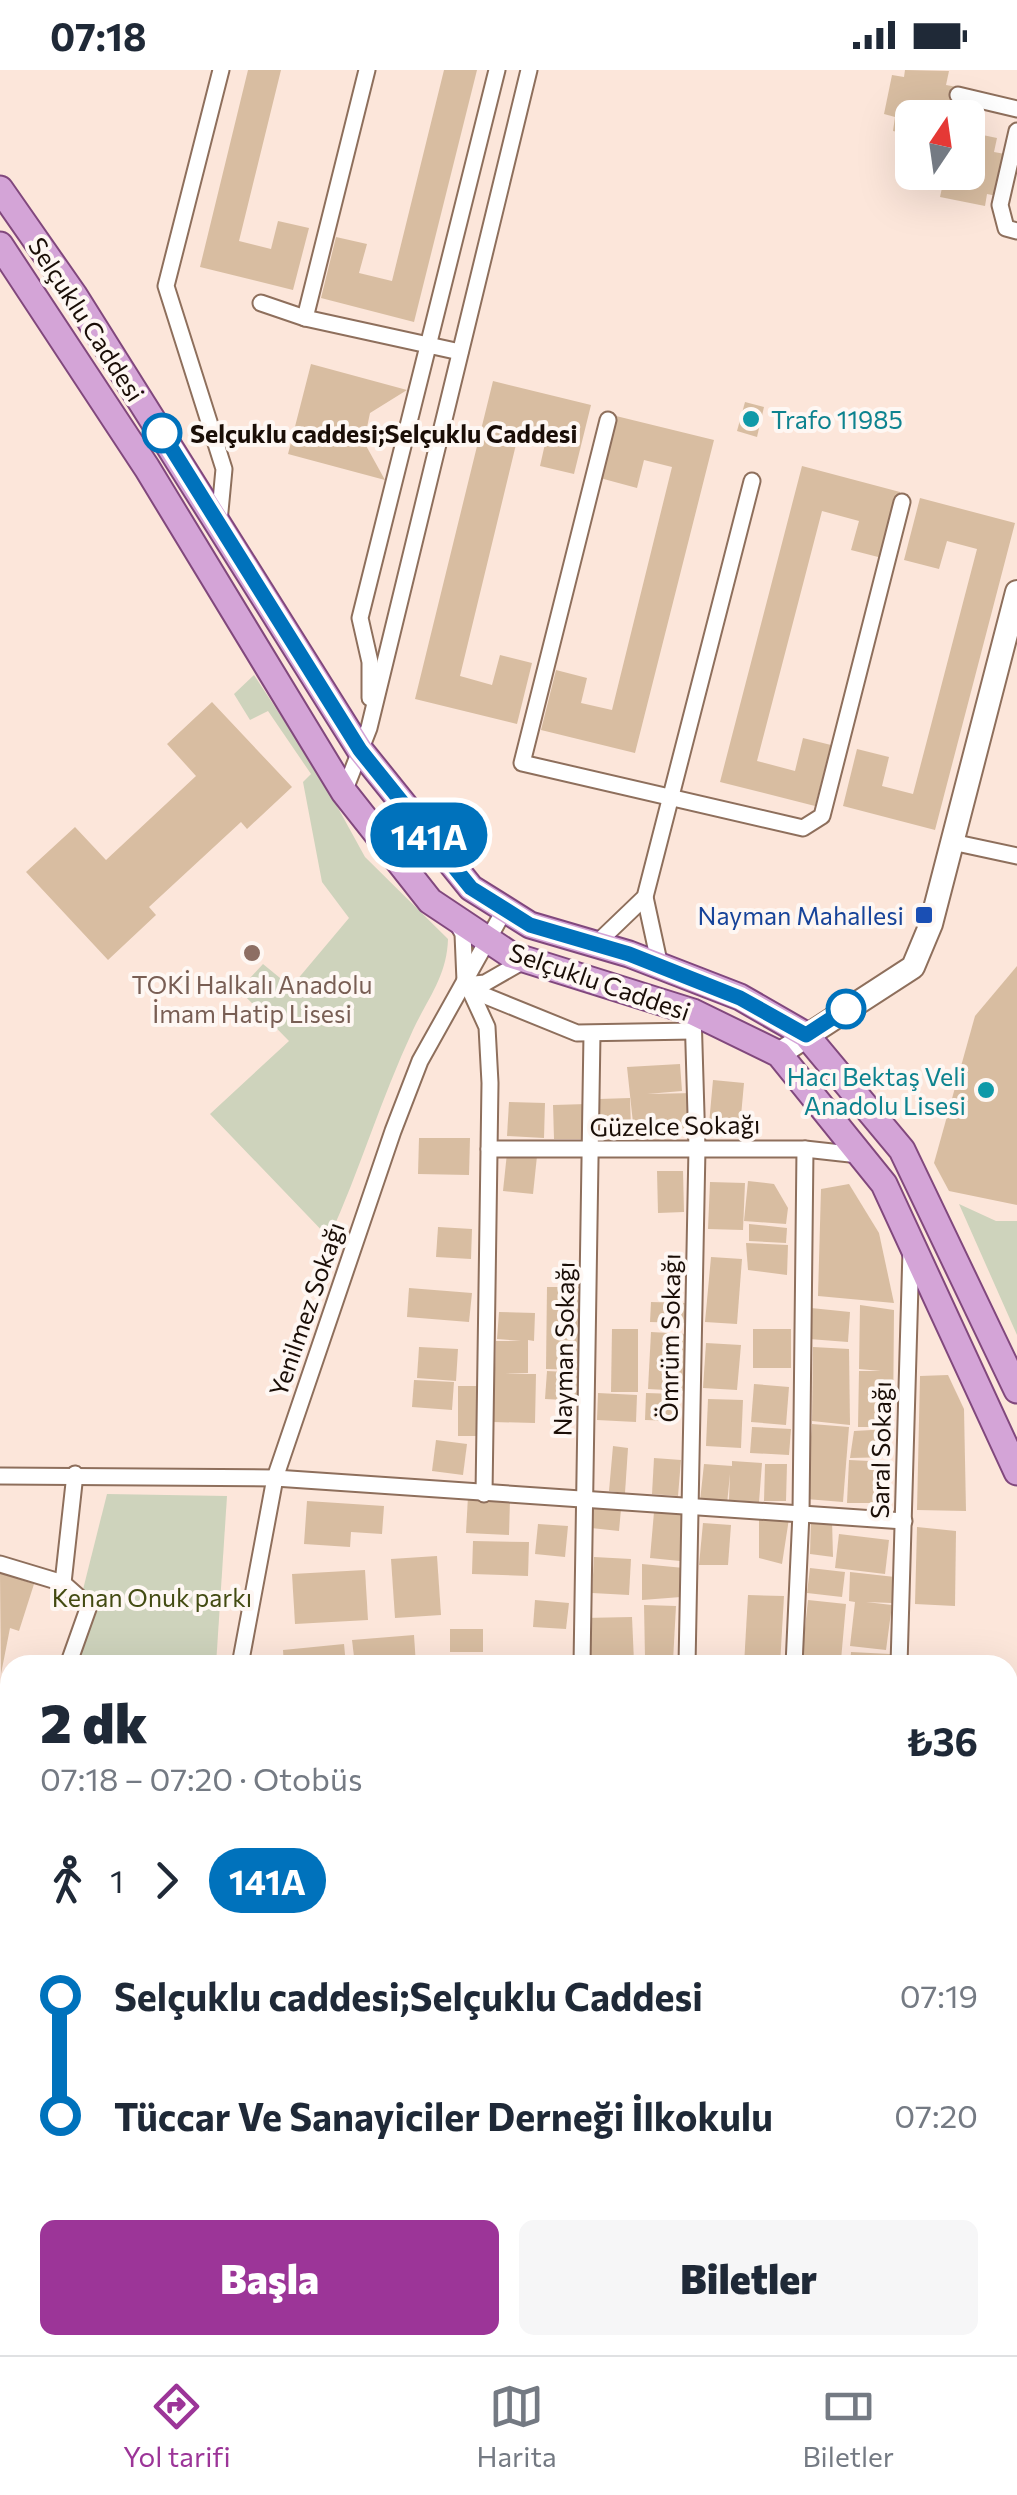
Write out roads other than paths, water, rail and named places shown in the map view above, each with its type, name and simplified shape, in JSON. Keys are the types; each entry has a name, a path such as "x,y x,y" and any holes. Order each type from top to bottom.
{"main road":[{"name":"Selçuklu Caddesi","path":"0,189 364,739 471,888 530,925 660,966 740,998 806,1035 902,1150 1017,1390"},
{"name":"Selçuklu Caddesi","path":"0,246 146,468 344,792 430,901 489,940 527,959 779,1054 884,1184 1017,1472"}],"street":[{"path":"219,522 224,470 166,286 221,70"},
{"path":"305,318 367,70"},
{"path":"364,739 370,662 360,618 497,70"},
{"path":"344,792 364,739 529,70"},
{"path":"958,95 1017,109"},
{"path":"1017,131 1000,205 1006,228 1017,231"},
{"path":"261,303 305,318 460,352"},
{"path":"608,420 522,763 803,828 822,816 902,502"},
{"path":"660,966 646,897 752,480"},
{"path":"779,1054 913,967 931,924 1017,592"},
{"path":"952,842 1017,856"},
{"path":"596,944 646,897"},
{"name":"Yenilmez Sokağı","path":"242,1655 276,1478 414,1078 505,909"},
{"path":"452,915 464,934 466,987 487,1027 484,1494"},
{"path":"466,987 485,983 527,959"},
{"path":"466,987 551,1025 592,1034 693,1022"},
{"name":"Ömrüm Sokağı","path":"687,1655 697,1148 693,1022"},
{"name":"Nayman Sokağı","path":"582,1655 592,1034"},
{"name":"Güzelce Sokağı","path":"488,1149 805,1149 861,1155"},
{"path":"795,1655 802,1512 805,1149"},
{"name":"Saral Sokağı","path":"899,1655 911,1236"},
{"path":"64,1582 75,1474"},
{"path":"0,1476 276,1478 691,1510 802,1512 904,1521"},
{"path":"0,1564 64,1582 89,1606 72,1655"}],"place":[{"name":"Trafo 11985","path":"751,419"},
{"name":"Selçuklu caddesi;Selçuklu Caddesi","path":"162,433"},
{"name":"Nayman Mahallesi","path":"924,915"},
{"name":"TOKİ Halkalı Anadolu İmam Hatip Lisesi","path":"252,953"},
{"name":"Hacı Bektaş Veli Anadolu Lisesi","path":"986,1090"}],"park label":[{"name":"Kenan Onuk parkı","path":"152,1597"}]}
